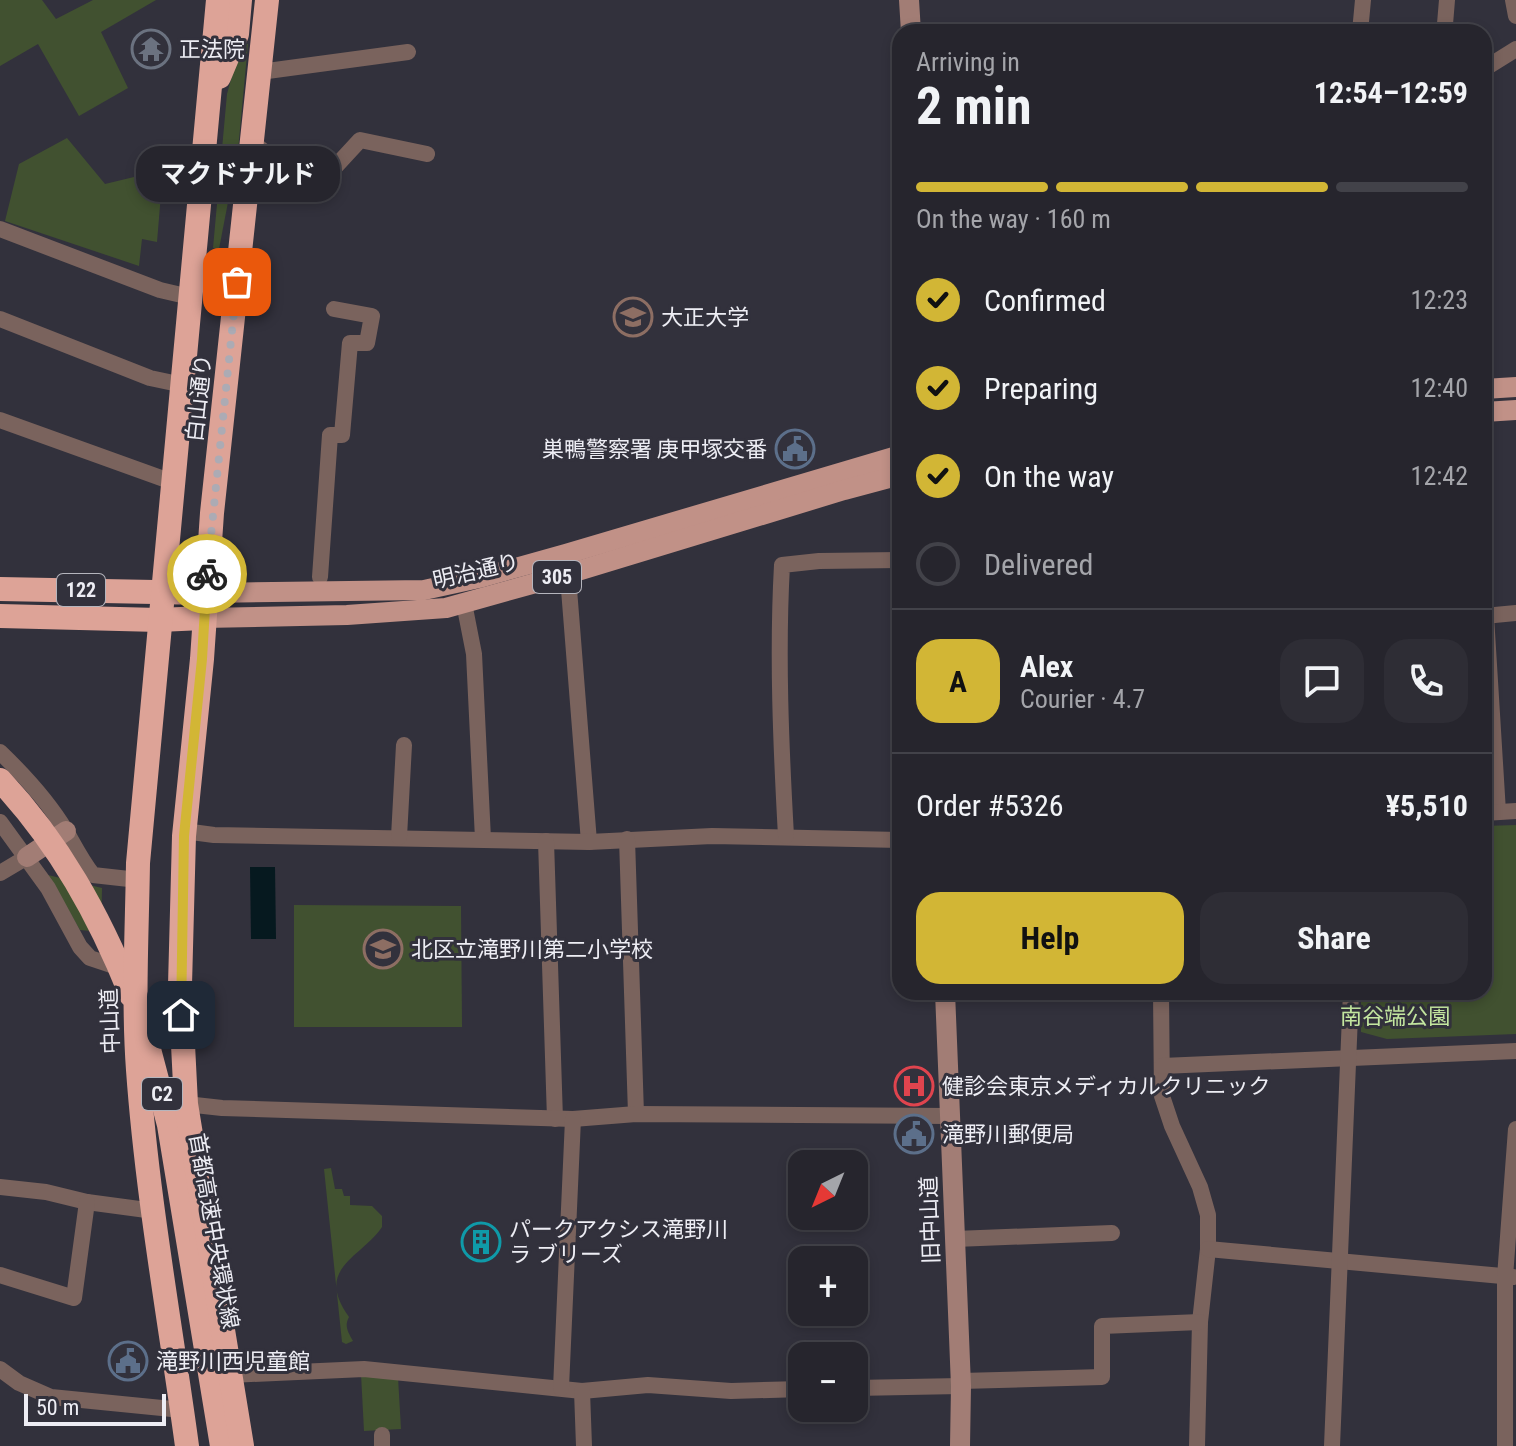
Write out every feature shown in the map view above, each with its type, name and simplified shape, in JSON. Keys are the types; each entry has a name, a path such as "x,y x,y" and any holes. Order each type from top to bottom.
{"highway":[{"name":"白山通り","path":"162,593 175,483 218,0"},
{"path":"210,98 237,34 240,0"},
{"name":"白山通り","path":"184,831 202,659 212,513 267,0"},
{"name":"明治通り","path":"0,589 206,593"},
{"name":"中山道","path":"162,593 138,880 135,973 138,1073 187,1446"},
{"name":"明治通り","path":"0,616 159,620 203,618"},
{"name":"首都高速中央環状線","path":"0,780 41,828 82,890 117,961 151,1052 171,1136 220,1446"},
{"name":"首都高速中央環状線","path":"0,789 37,831 78,892 103,941 132,1012 165,1126 220,1446"},
{"path":"184,831 180,985 186,1104 242,1446"}],"main road":[{"path":"1492,388 1516,387"},
{"path":"1492,412 1516,410"},
{"name":"明治通り","path":"203,618 347,615 446,608 567,564 892,458"},
{"name":"明治通り","path":"206,593 424,590 567,564 892,477"}],"street":[{"path":"909,0 910,24"},
{"path":"1361,24 1363,0"},
{"path":"1445,24 1447,0"},
{"path":"1513,0 1516,16"},
{"path":"1492,64 1516,49"},
{"path":"260,72 408,52"},
{"path":"252,142 300,180 314,181 324,171 336,166 360,140 427,154"},
{"path":"0,229 160,290 190,297"},
{"path":"320,577 330,435 342,435 350,343 367,343 372,316 334,309"},
{"path":"0,319 150,378 183,385"},
{"path":"0,420 175,483"},
{"path":"786,836 780,730 782,565 892,560"},
{"path":"567,564 589,842"},
{"path":"464,603 474,654 483,839"},
{"path":"1492,615 1516,613"},
{"path":"399,837 404,745"},
{"path":"0,752 41,795 66,831 80,860 93,875 138,880"},
{"path":"1492,813 1516,811"},
{"path":"0,822 27,857 80,947 90,958 135,973"},
{"path":"0,873 66,831"},
{"path":"184,831 214,835 589,842 786,836 840,841 892,840"},
{"path":"627,839 636,1114"},
{"path":"546,841 564,1119 561,1388"},
{"name":"旧中山道","path":"945,1000 961,1384 960,1446"},
{"path":"1161,1000 1162,1096 1200,1187 1208,1215 1208,1249 1200,1322 1197,1446"},
{"path":"1332,1446 1351,1000"},
{"path":"1162,1066 1516,1051"},
{"path":"186,1104 222,1108 564,1119 636,1114 951,1116"},
{"path":"1505,1446 1516,1129"},
{"path":"0,1187 154,1211"},
{"path":"0,1275 74,1298 87,1202"},
{"path":"955,1239 1112,1233"},
{"path":"1208,1249 1511,1277"},
{"path":"868,1387 1102,1377 1102,1326 1200,1322"},
{"path":"0,1369 19,1383 51,1397 182,1410"},
{"path":"230,1375 364,1369 582,1391 648,1385 731,1391 788,1389"},
{"path":"582,1391 584,1446"}],"green space":[{"path":"0,0 42,0 56,19 93,0 156,0 101,32 128,88 79,116 38,44 0,66"},
{"path":"241,43 248,44 238,150 219,249 213,248 227,94"},
{"path":"67,138 105,184 163,170 157,242 142,239 139,266 5,221 19,164"},
{"name":"南谷端公園","path":"1516,825 1516,1034 1387,1039 1361,1032 1361,1000 1492,1000 1492,826"},
{"path":"48,875 102,888 101,932 80,930"},
{"path":"294,905 461,906 462,1027 294,1027"},
{"path":"331,1168 335,1189 342,1189 344,1196 350,1196 350,1205 372,1206 382,1216 382,1227 344,1266 336,1286 324,1169"},
{"path":"337,1289 349,1317 348,1332 353,1341 342,1342"},
{"path":"361,1374 398,1377 401,1429 364,1431"}],"water":[{"path":"250,867 275,867 276,939 251,939"}],"way so far":[{"path":"207,574 237,282"}],"place":[{"name":"正法院","path":"151,49"},
{"name":"マクドナルド","path":"237,282"},
{"name":"大正大学","path":"633,317"},
{"name":"巣鴨警察署 庚甲塚交番","path":"795,449"},
{"name":"北区立滝野川第二小学校","path":"383,949"},
{"name":"健診会東京メディカルクリニック","path":"914,1086"},
{"name":"滝野川郵便局","path":"914,1134"},
{"name":"パークアクシス滝野川 ラ ブリーズ","path":"481,1242"},
{"name":"滝野川西児童館","path":"128,1361"}],"route":[{"path":"181,1015 184,836 202,659 207,574"}]}
